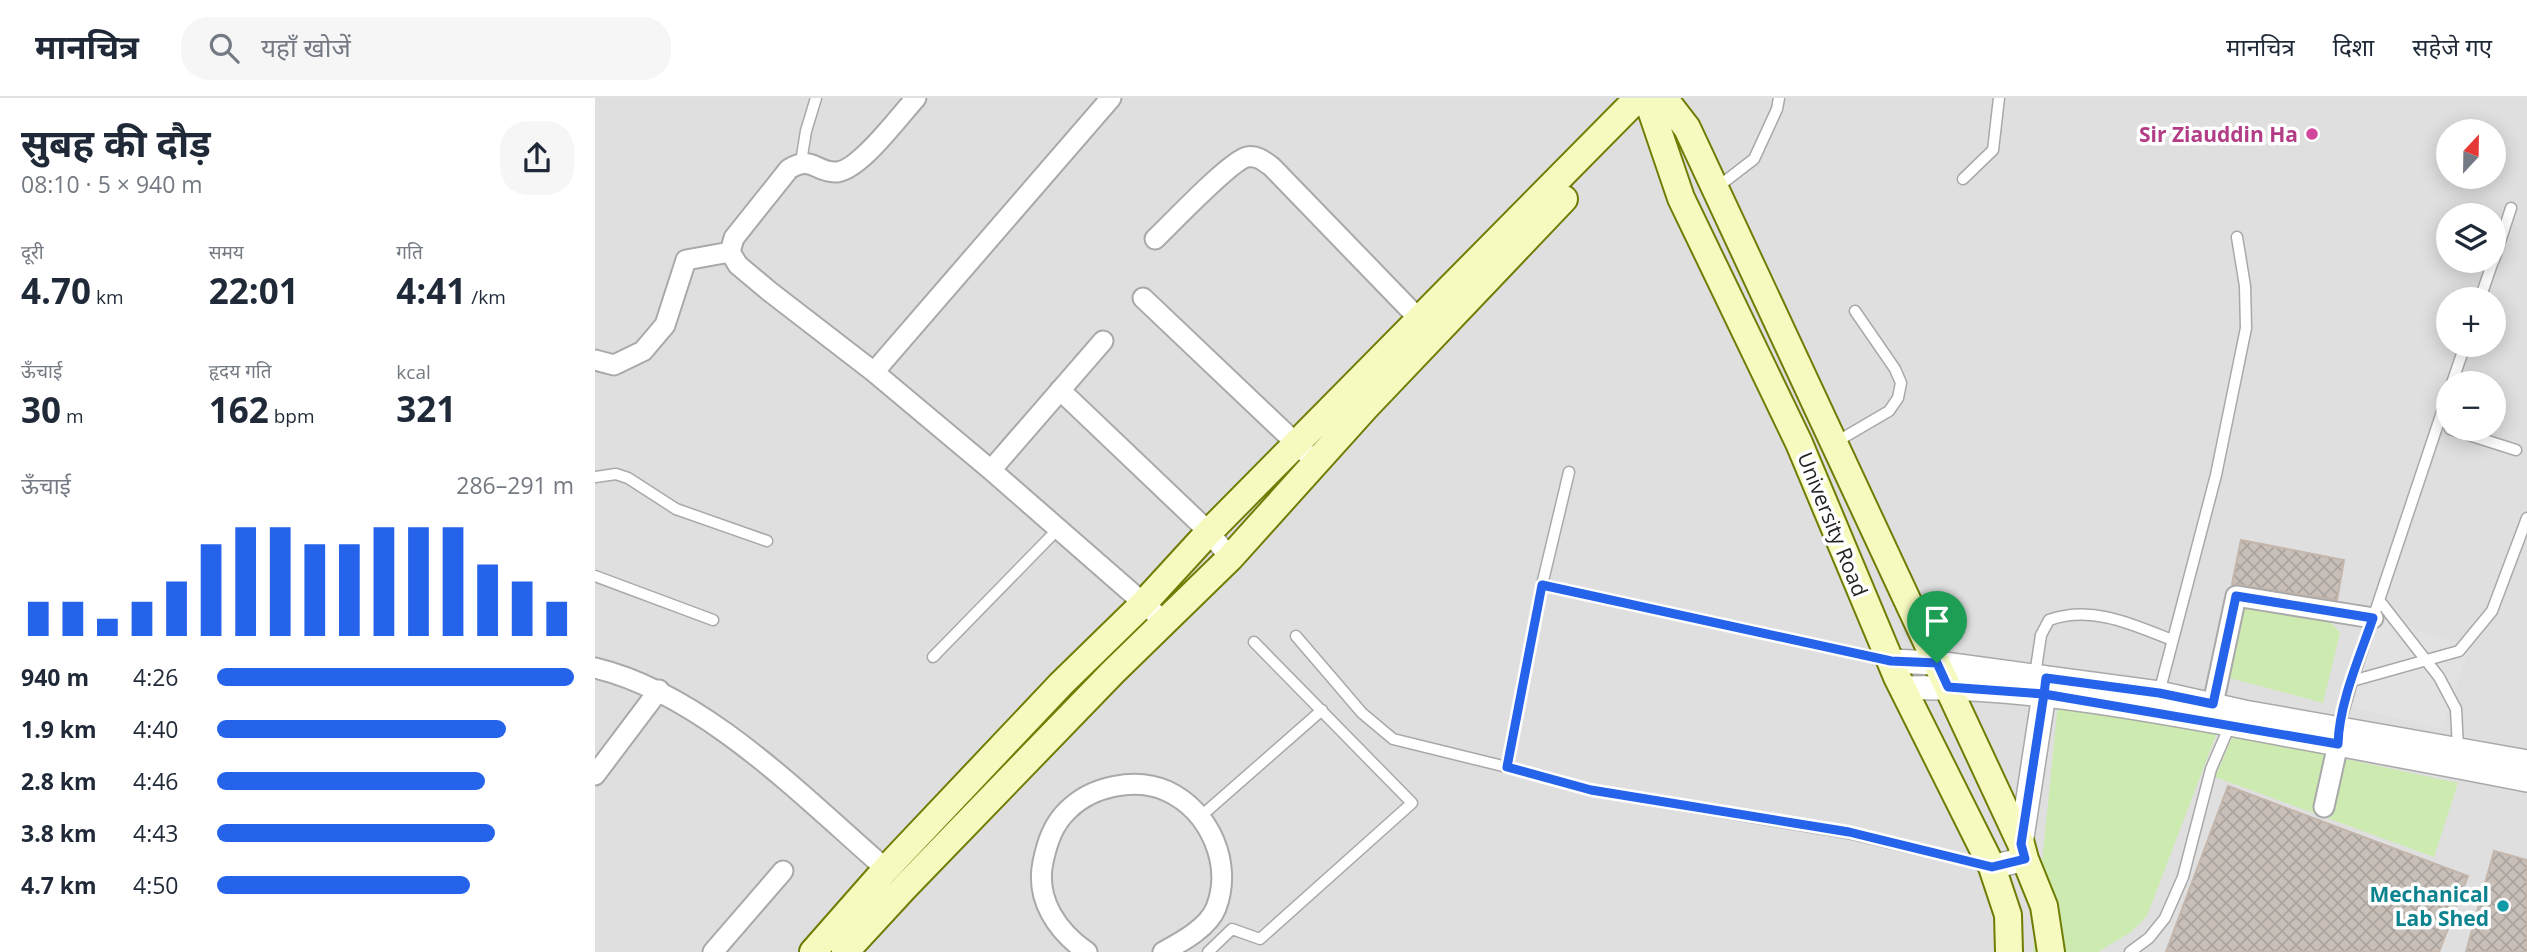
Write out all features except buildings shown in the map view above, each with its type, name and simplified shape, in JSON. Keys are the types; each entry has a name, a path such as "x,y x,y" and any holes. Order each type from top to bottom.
{"main road":[{"path":"1652,100 1687,128 2023,851 2044,906 2051,952"},
{"path":"813,952 886,869 1062,684 1143,604 1209,532 1420,320 1652,100"},
{"path":"845,952 923,867 1230,558 1652,100"},
{"name":"University Road","path":"1652,100 1681,198 1800,443 1902,688 1992,867 2008,915 2009,952"}],"street":[{"path":"730,252 734,238 789,169 801,162 814,164 833,173 846,171 858,162 916,98"},
{"path":"874,372 1111,98"},
{"path":"1155,239 1216,180 1242,159 1258,157 1272,167 1420,320"},
{"path":"730,252 739,265 769,291 874,372 1165,622"},
{"path":"595,360 614,365 642,351 665,325 686,260 730,252"},
{"path":"1143,298 1316,463"},
{"path":"991,470 1103,341"},
{"path":"1060,390 1209,532 1230,558"},
{"path":"2213,704 2236,596 2376,609"},
{"path":"1891,661 1937,663 2042,682 2230,725 2458,748 2527,762"},
{"path":"595,668 623,675 659,690 746,747 886,869"},
{"path":"1992,867 2023,851 2042,682"},
{"path":"1902,688 2042,682 2159,693 2527,780"},
{"path":"595,775 659,690"},
{"path":"2324,807 2339,736"},
{"path":"1087,952 1067,938 1047,909 1041,874 1048,839 1068,810 1097,791 1132,784 1167,791 1196,811 1216,841 1223,875 1216,910 1193,935 1163,952"},
{"path":"713,952 783,872"}],"lane":[{"path":"801,162 806,131 816,98"},
{"path":"1715,189 1754,159 1777,109 1779,98"},
{"path":"1963,179 1993,149 1999,98"},
{"path":"2506,223 2511,208"},
{"path":"2159,693 2215,475 2246,328 2245,286 2237,237"},
{"path":"1834,443 1889,411 1898,398 1901,383 1895,369 1855,311"},
{"path":"2339,736 2352,681 2376,609 2440,441"},
{"path":"2488,441 2516,450"},
{"path":"1507,767 1542,585 1569,472"},
{"path":"595,477 616,474 628,478 676,509 767,541"},
{"path":"2352,681 2459,651 2492,611 2527,518"},
{"path":"933,656 1058,529"},
{"path":"595,576 713,620"},
{"path":"1542,585 1891,661"},
{"path":"2376,609 2439,677 2456,709 2458,748"},
{"path":"2042,682 2041,635 2049,620 2064,615 2098,615 2123,621 2172,640"},
{"path":"1296,636 1362,713 1393,739 1591,790 1849,832 1992,867"},
{"path":"1208,952 1232,929 1260,939 1412,803 1254,642"},
{"path":"1200,817 1322,710"},
{"path":"2130,952 2149,938 2165,918 2183,877 2211,769 2230,725"}],"shaded area":[{"path":"595,98 2527,98 2527,952 595,952"},
{"path":"2379,618 2470,647 2442,729 2352,707"}],"green space":[{"path":"2249,605 2328,619 2340,633 2323,703 2226,677 2237,614"},
{"path":"2058,704 2218,730 2147,916 2131,932 2098,952 2033,952"},
{"path":"2233,735 2458,783 2434,857 2215,777"}],"place":[{"name":"Sir Ziauddin Ha","path":"2312,134"},
{"name":"Mechanical Lab Shed","path":"2503,906"}],"route":[{"path":"1937,663 1891,661 1542,585 1507,767 1591,790 1849,832 1992,867 2025,859 2021,844 2044,694 2151,710 2338,744 2339,727 2373,618 2236,596 2213,704 2159,693 2046,678 2044,694 1948,687 1937,663"}]}
